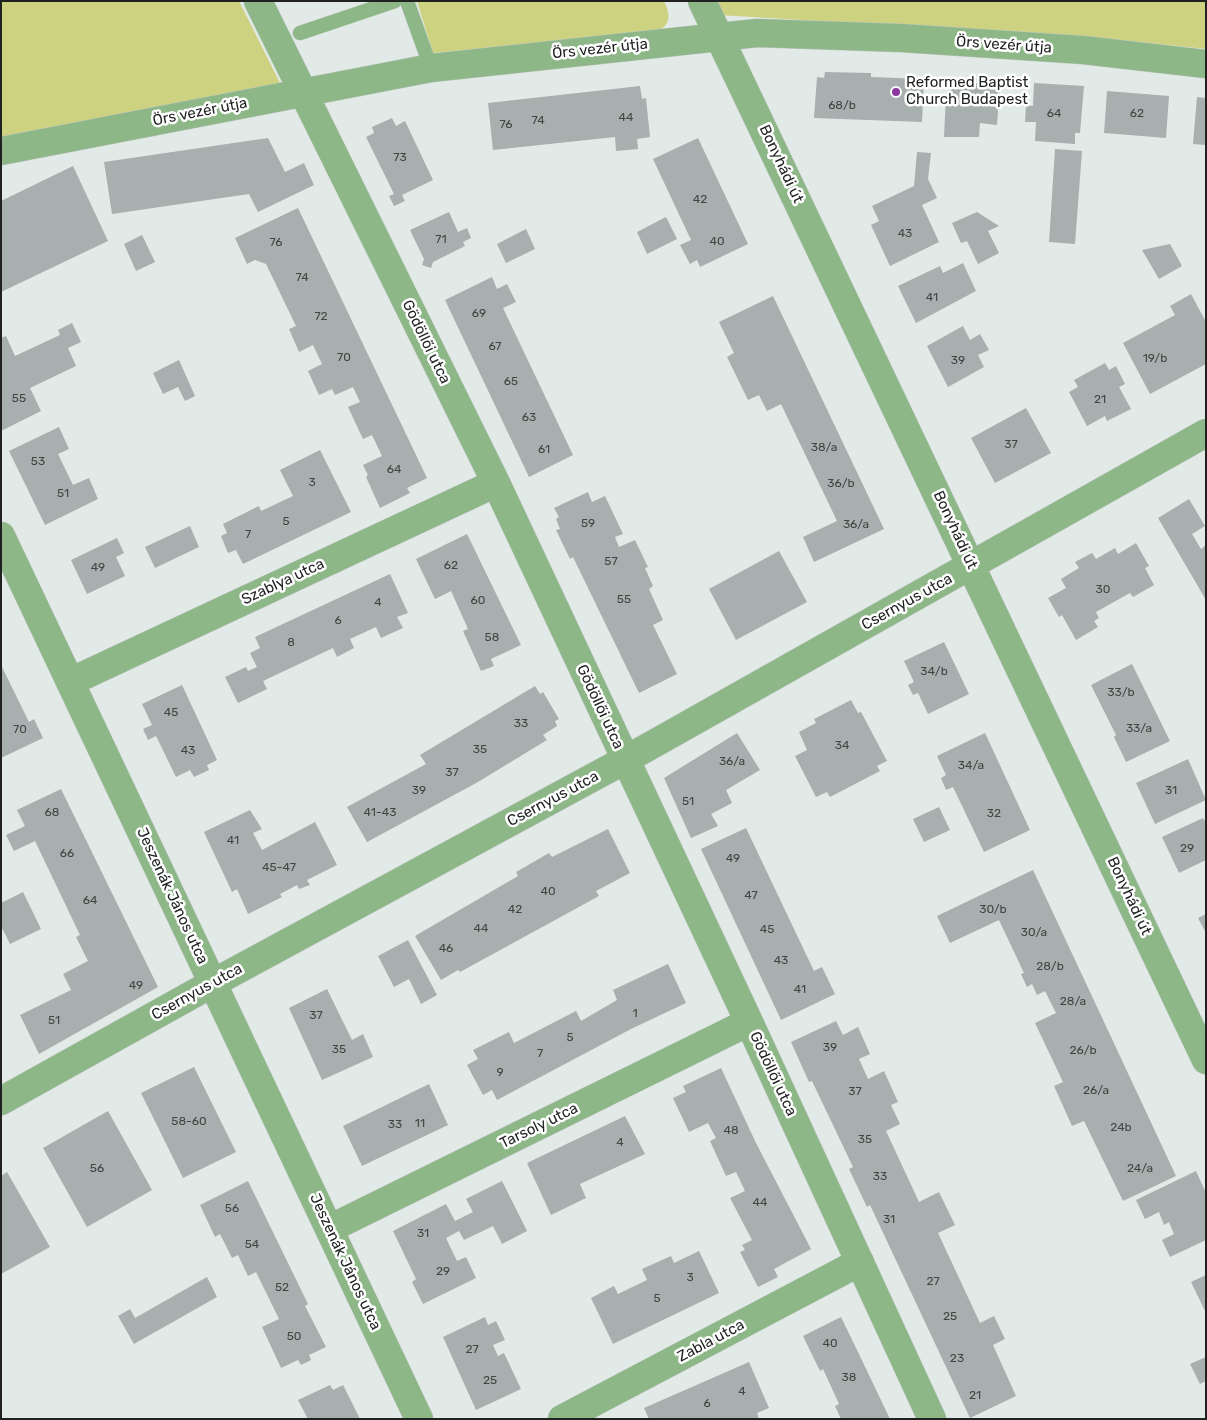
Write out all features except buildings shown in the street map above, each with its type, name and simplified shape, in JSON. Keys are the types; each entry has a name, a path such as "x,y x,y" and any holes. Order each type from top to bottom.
{"street":[{"name":"Gödöllői utca","path":"258,1 496,483 749,1022 932,1419"},
{"name":"Bonyhádi út","path":"702,1 972,566 1199,1026 1206,1060"},
{"name":"Örs vezér útja","path":"1,151 431,68 757,33 901,38 1083,50 1206,64"},
{"name":"Csernyus utca","path":"1,1101 212,983 625,760 1206,433"},
{"name":"Szablya utca","path":"70,682 496,483"},
{"name":"Jeszenák János utca","path":"1,536 419,1419"},
{"name":"Tarsoly utca","path":"329,1229 749,1022"},
{"name":"Zabla utca","path":"562,1419 860,1262"}],"lane":[{"path":"300,33 394,1"},
{"path":"407,1 431,68"}],"green space":[{"path":"1,1 239,1 282,87 1,158"},
{"path":"417,1 664,1 668,11 668,20 664,27 655,33 433,53"},
{"path":"714,1 1206,1 1206,49 1101,38 719,15"}],"place":[{"name":"Reformed Baptist Church Budapest","path":"896,92"}]}
